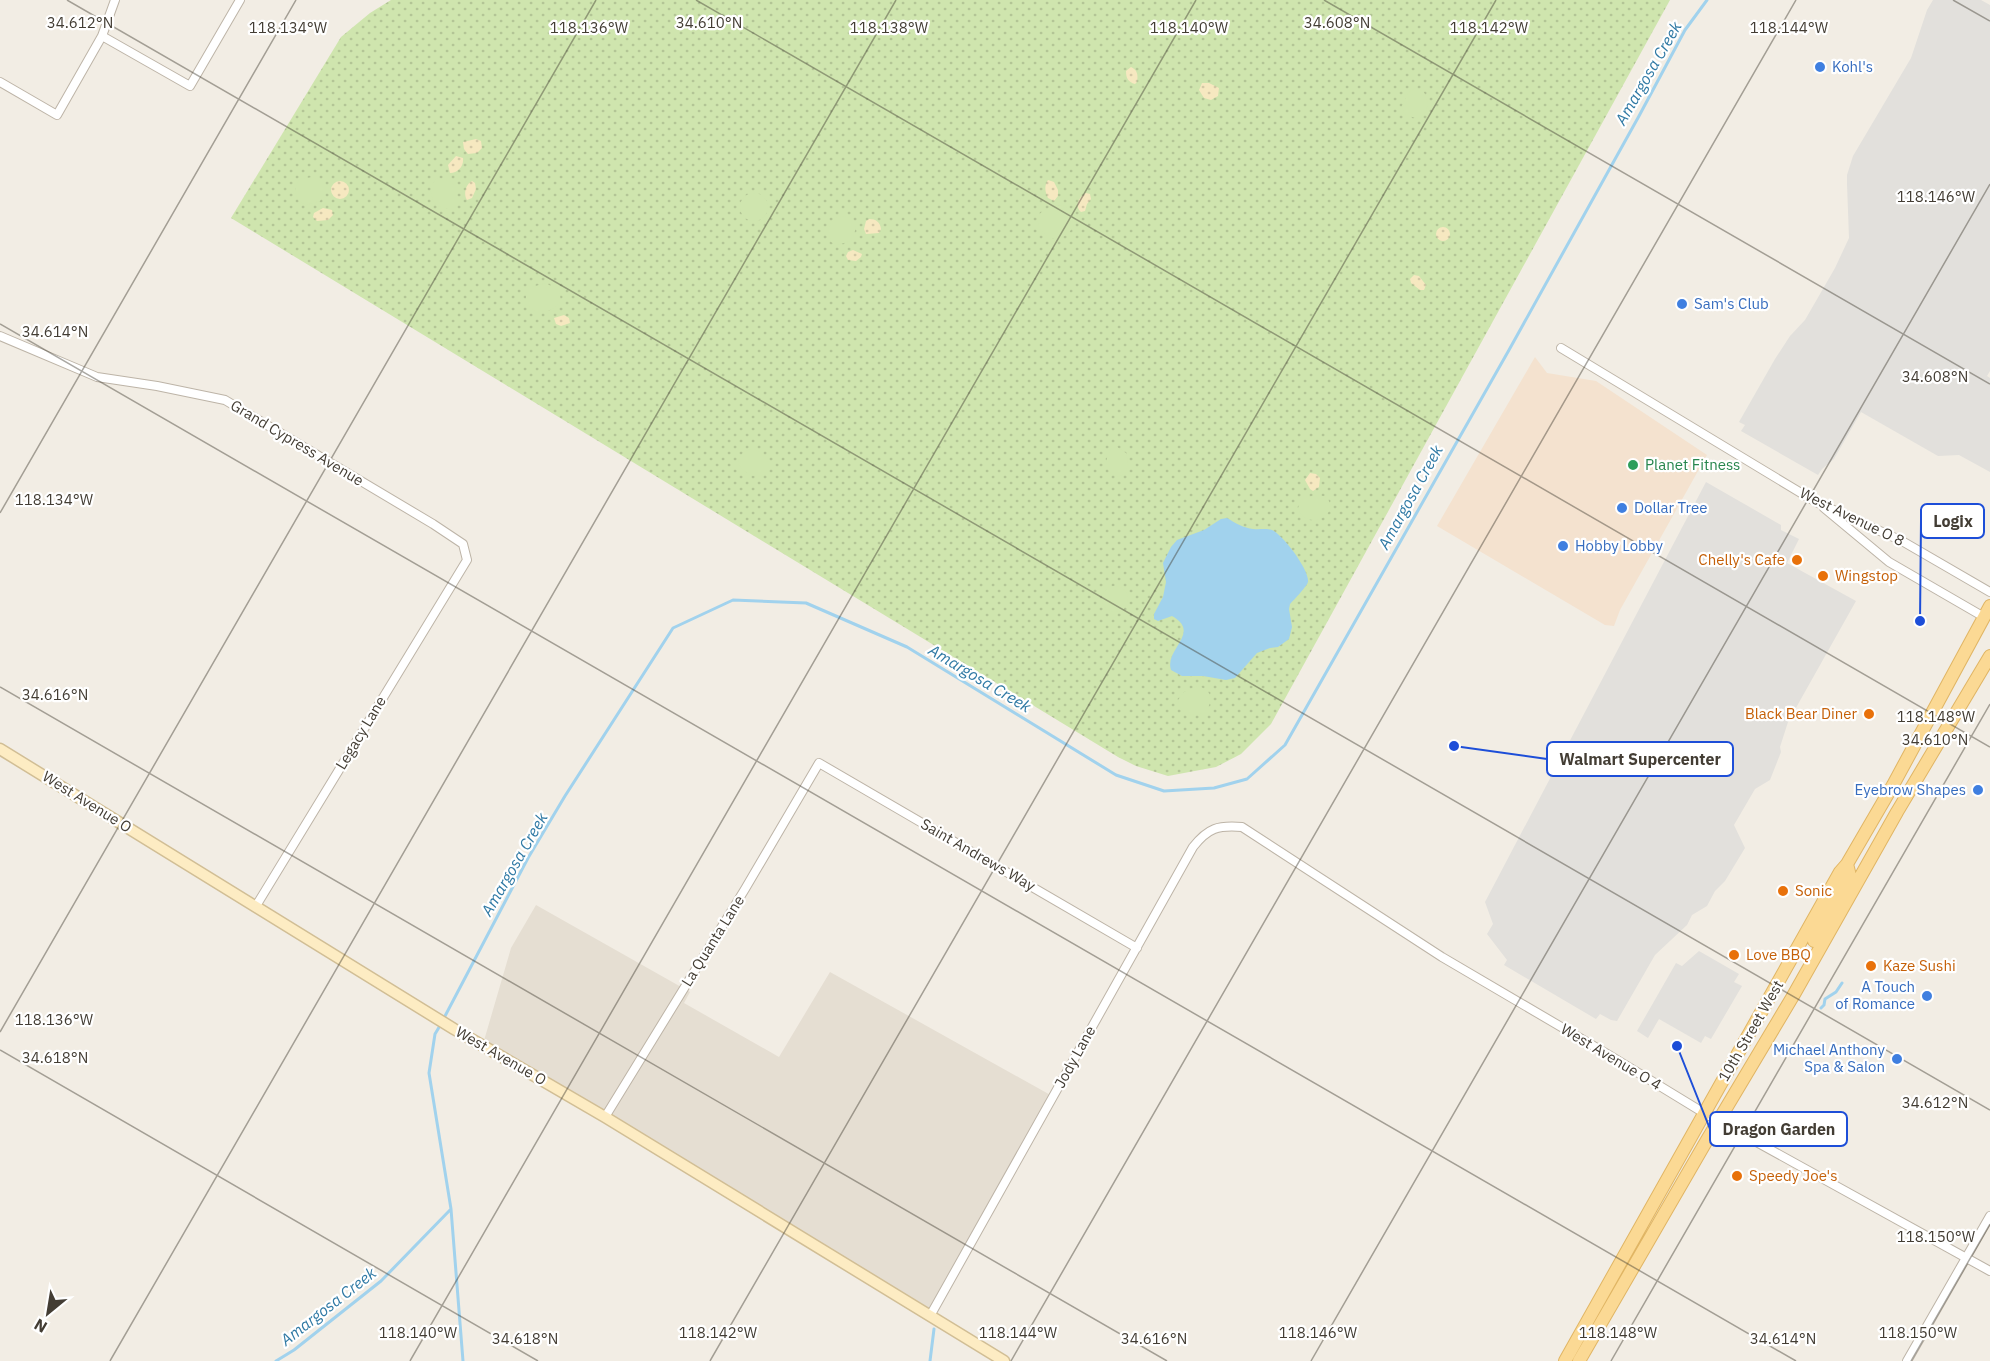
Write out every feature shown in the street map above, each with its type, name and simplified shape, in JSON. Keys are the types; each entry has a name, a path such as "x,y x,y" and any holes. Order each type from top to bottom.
{"main road":[{"name":"10th Street West","path":"1565,1361 1840,872 1847,864 1893,785 1987,612"},
{"name":"10th Street West","path":"1579,1361 1990,656"},
{"name":"West Avenue O","path":"0,749 454,1029 605,1117 1004,1361"},
{"path":"1809,967 1807,954 1850,876 1847,864"}],"street":[{"path":"0,82 57,115 102,36 115,0"},
{"path":"102,36 190,86 240,0"},
{"name":"Grand Cypress Avenue","path":"0,336 97,377 225,400 433,524 463,544 467,560"},
{"name":"West Avenue O 8","path":"1561,348 1816,502 1902,541 1990,592"},
{"path":"1816,502 1889,562 1987,612"},
{"name":"Legacy Lane","path":"256,906 467,560"},
{"name":"Saint Andrews Way","path":"819,763 1137,948"},
{"name":"La Quanta Lane","path":"605,1117 819,763"},
{"name":"Jody Lane","path":"930,1316 1193,847 1203,835 1216,827 1242,827"},
{"name":"West Avenue O 4","path":"1242,827 1442,957 1609,1054 1704,1113 1990,1271"},
{"path":"1907,1361 1990,1216"}],"shaded area":[{"path":"1933,0 1981,0 1990,5 1990,371 1987,376 1990,378 1990,472 1959,455 1938,456 1861,412 1834,459 1818,475 1741,431 1745,425 1739,422 1775,359 1790,336 1805,320 1835,268 1849,238 1847,175 1853,156 1911,58 1927,10"},
{"path":"1535,357 1547,373 1596,381 1707,455 1620,610 1614,626 1605,625 1437,526"},
{"path":"1706,482 1781,525 1781,530 1799,539 1787,563 1856,601 1788,722 1780,747 1781,752 1770,780 1755,789 1734,825 1745,848 1725,881 1715,891 1707,906 1692,915 1687,925 1655,955 1617,1021 1600,1014 1596,1019 1504,965 1507,960 1487,934 1493,924 1485,902"},
{"path":"536,905 690,992 684,1003 779,1057 830,972 1054,1097 928,1311 481,1051 511,948"},
{"path":"1699,951 1739,974 1734,982 1742,986 1711,1039 1705,1036 1701,1043 1659,1019 1648,1038 1637,1031 1676,963 1682,966"}],"green space":[{"path":"391,0 1670,0 1271,724 1241,754 1216,767 1168,776 1136,766 1118,757 231,218 341,37 370,13"},
{"path":"1415,88 1423,91 1427,102 1424,114 1418,119 1404,114 1402,106 1408,93"},
{"path":"313,177 324,183 324,194 320,201 306,205 299,201 296,187 300,179"},
{"path":"439,178 450,181 455,186 455,202 448,209 437,206 431,195 431,187"},
{"path":"754,193 764,197 768,207 764,217 754,221 744,217 740,207 744,197"},
{"path":"1061,205 1070,210 1074,216 1074,223 1065,235 1050,238 1039,226 1038,216 1049,208"},
{"path":"840,216 852,218 855,230 851,241 837,245 831,242 828,229 833,220"},
{"path":"546,283 559,291 560,301 551,310 536,312 526,304 526,293 532,287"},
{"path":"1117,447 1126,453 1128,462 1125,474 1117,477 1110,471 1106,461 1111,449"},
{"path":"753,449 764,455 766,460 768,466 763,476 749,474 738,464 742,454"},
{"path":"1315,495 1328,498 1331,508 1324,517 1314,520 1304,517 1298,508 1301,500"},
{"path":"1115,586 1124,590 1128,599 1124,608 1115,612 1106,608 1102,599 1106,590"},
{"path":"1197,686 1209,693 1209,705 1204,713 1187,714 1181,709 1178,700 1184,692"}],"sand":[{"path":"1131,67 1137,73 1135,84 1126,76 1126,71"},
{"path":"1202,83 1209,83 1219,88 1218,96 1211,100 1204,98 1199,90"},
{"path":"476,139 481,141 482,148 477,153 468,154 463,142"},
{"path":"456,156 463,158 463,164 458,170 450,173 448,165"},
{"path":"1048,180 1054,182 1058,190 1058,196 1054,201 1046,194 1045,187"},
{"path":"340,181 346,184 349,190 346,196 340,199 334,196 331,190 334,184"},
{"path":"472,181 476,189 472,198 467,200 466,189"},
{"path":"1086,193 1090,194 1091,199 1085,211 1081,212 1078,202"},
{"path":"323,208 332,210 333,215 328,220 317,221 313,217 314,213"},
{"path":"869,219 879,223 881,229 879,233 866,234 864,229"},
{"path":"1443,227 1448,229 1450,234 1448,239 1443,241 1438,239 1436,234 1438,229"},
{"path":"853,250 862,254 856,261 848,260 846,256"},
{"path":"1414,275 1419,276 1426,285 1424,290 1420,290 1411,283 1410,279"},
{"path":"564,315 569,318 570,323 561,326 556,324 554,318"},
{"path":"1310,473 1320,478 1319,487 1313,491 1305,480"}],"water":[{"path":"1227,518 1246,528 1269,529 1276,533 1300,561 1305,569 1308,582 1290,604 1292,627 1289,639 1278,647 1257,653 1235,678 1226,680 1203,676 1182,676 1171,670 1170,662 1184,629 1180,622 1172,616 1158,621 1154,619 1166,582 1163,563 1177,540"}],"waterway":[{"name":"Amargosa Creek","path":"444,1018 528,858 673,628 733,600 806,603 907,647 1116,775 1164,791 1214,788 1247,779 1285,745 1509,350 1685,30 1707,0"},
{"path":"1821,1008 1825,999 1836,992 1842,983"},
{"name":"Amargosa Creek","path":"276,1361 294,1350 381,1281 451,1209 429,1073 435,1034 441,1024"},
{"path":"451,1209 463,1361"},
{"path":"930,1361 934,1329"}],"place":[{"name":"Kohl's","path":"1820,67"},
{"name":"Sam's Club","path":"1682,304"},
{"name":"Planet Fitness","path":"1633,465"},
{"name":"Dollar Tree","path":"1622,508"},
{"name":"Hobby Lobby","path":"1563,546"},
{"name":"Chelly's Cafe","path":"1797,560"},
{"name":"Wingstop","path":"1823,576"},
{"name":"Logix","path":"1920,621"},
{"name":"Black Bear Diner","path":"1869,714"},
{"name":"Walmart Supercenter","path":"1454,746"},
{"name":"Eyebrow Shapes","path":"1978,790"},
{"name":"Sonic","path":"1783,891"},
{"name":"Love BBQ","path":"1734,955"},
{"name":"Kaze Sushi","path":"1871,966"},
{"name":"A Touch of Romance","path":"1927,996"},
{"name":"Dragon Garden","path":"1677,1046"},
{"name":"Michael Anthony Spa & Salon","path":"1897,1059"},
{"name":"Speedy Joe's","path":"1737,1176"}]}
